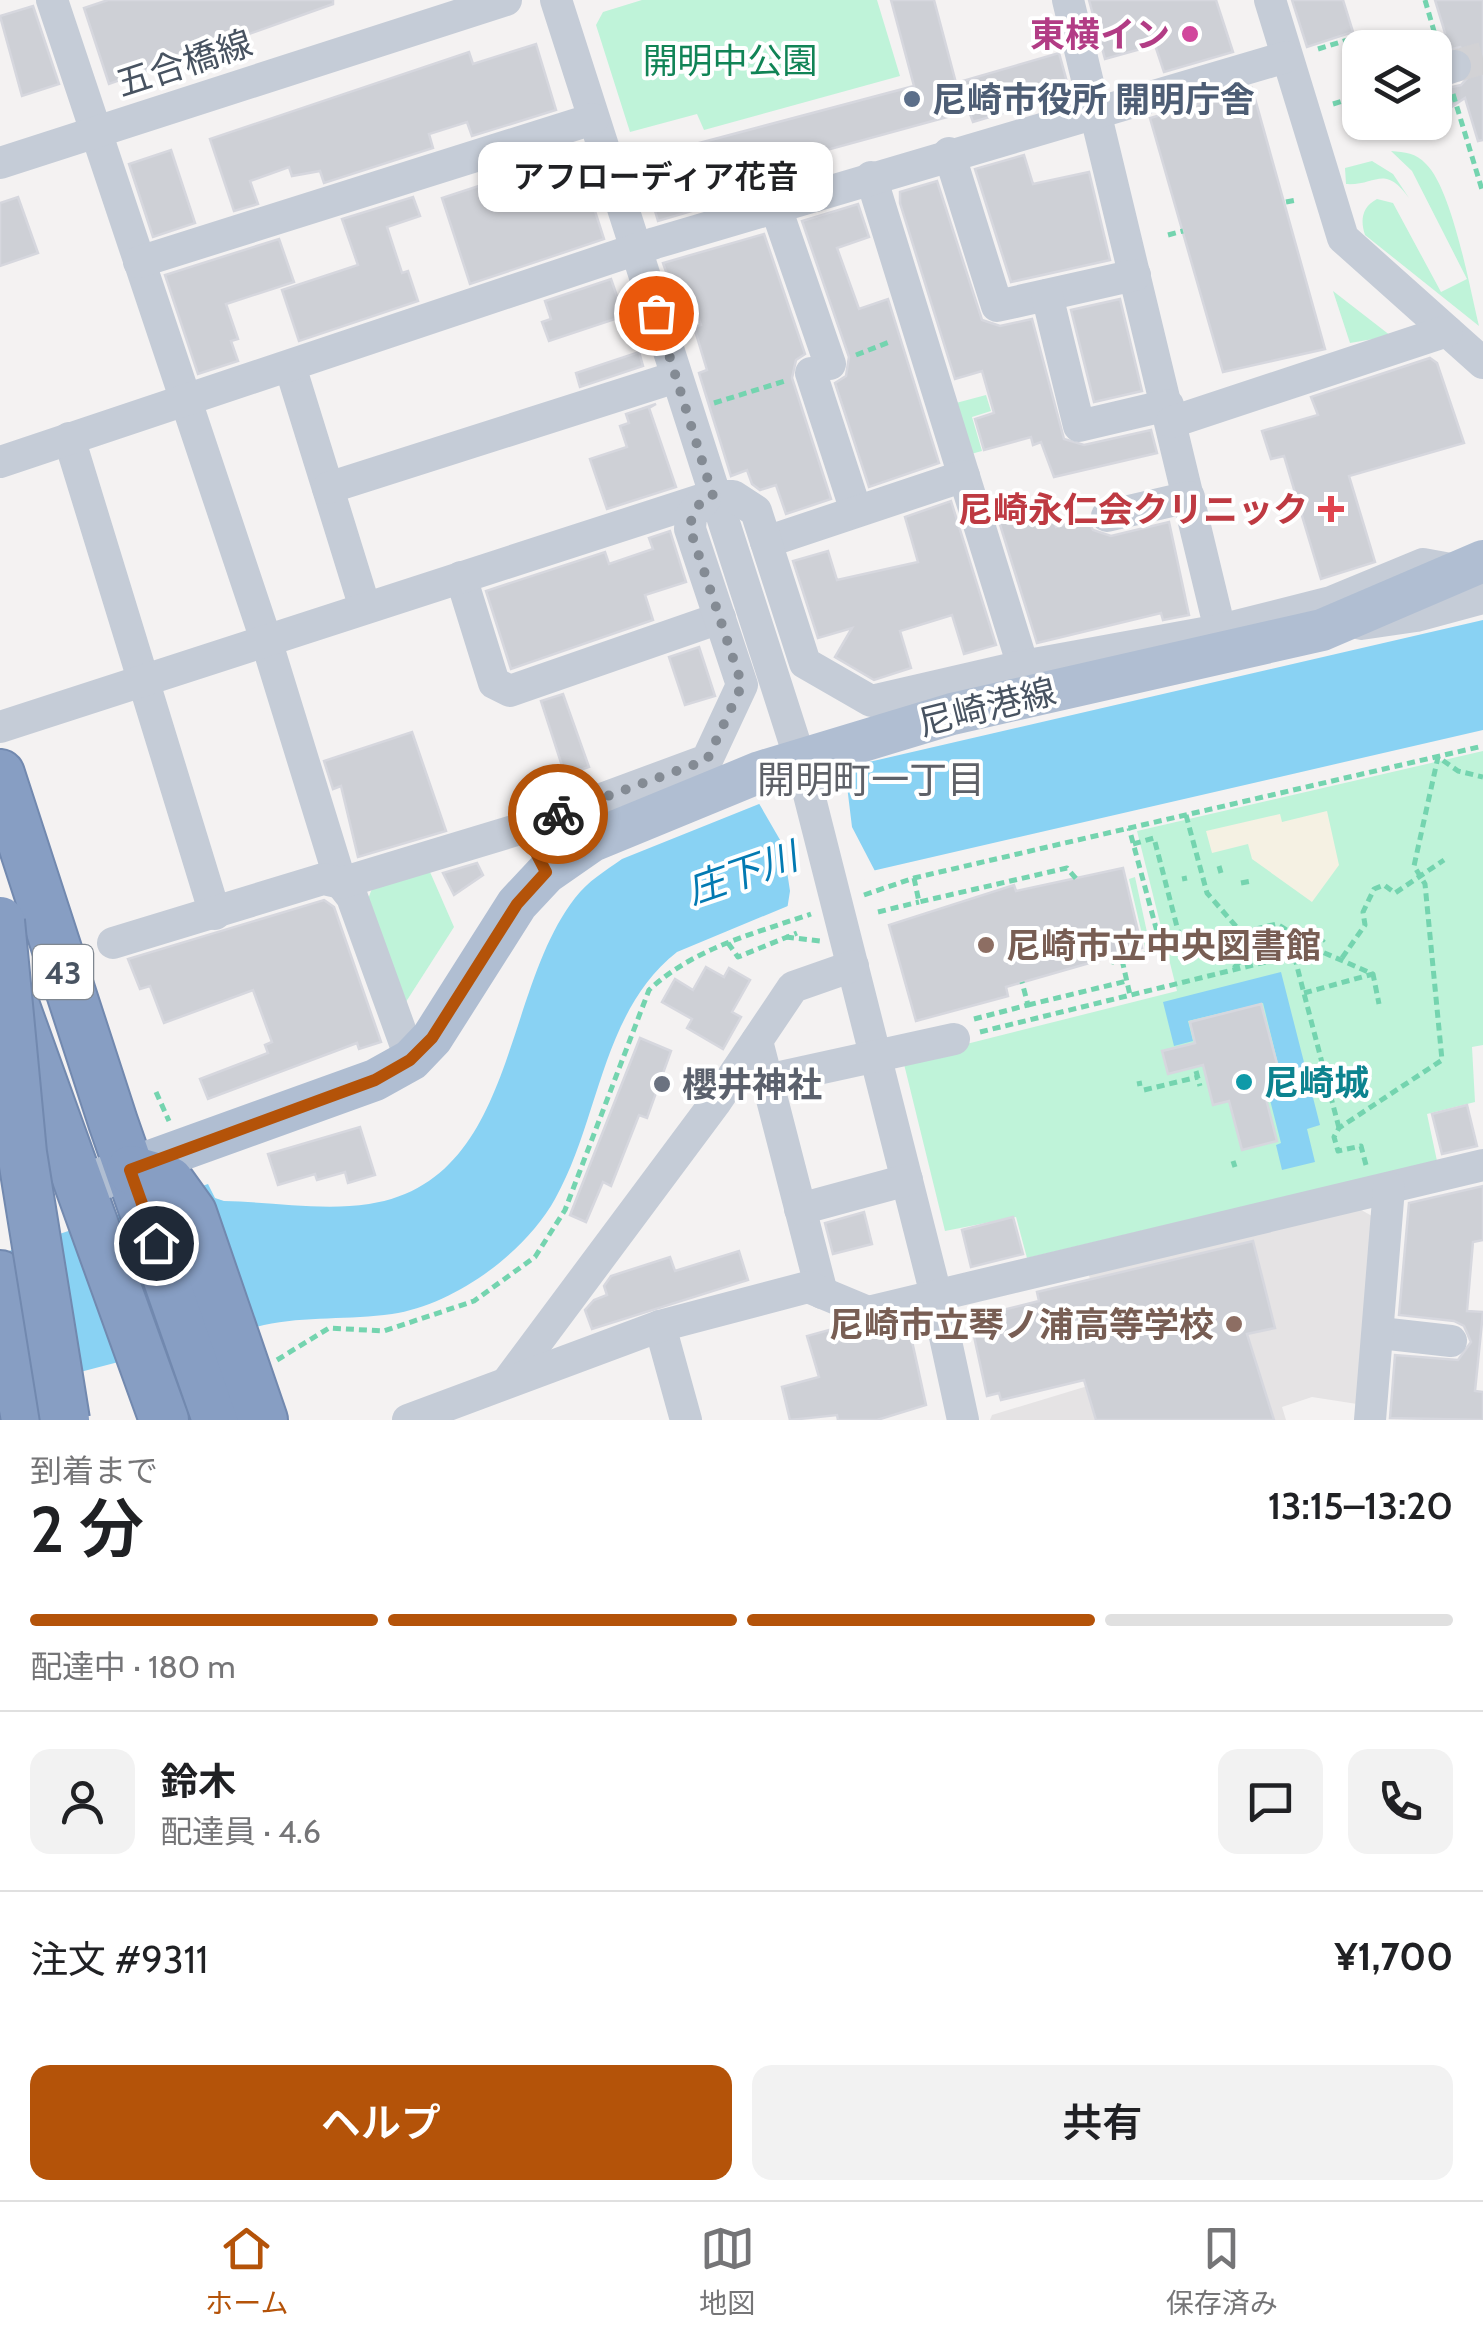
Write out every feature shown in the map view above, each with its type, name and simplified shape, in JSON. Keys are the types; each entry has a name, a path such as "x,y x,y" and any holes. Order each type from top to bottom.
{"highway":[{"name":"43","path":"0,774 152,1192"},
{"path":"0,922 22,1152 65,1420"},
{"name":"43","path":"0,965 84,1215"},
{"path":"152,1192 211,1337 263,1420"},
{"path":"84,1215 80,1275 127,1364 164,1420"},
{"path":"0,1275 26,1420"},
{"path":"211,1337 217,1420"},
{"path":"127,1364 131,1420"}],"main road":[{"name":"尼崎港線","path":"84,1215 152,1192 410,1060 432,1038 517,904 546,872 592,841 952,714 1322,630 1474,576"}],"street":[{"path":"52,0 266,640 341,883 352,897 410,1060"},
{"name":"五合橋線","path":"0,163 506,0"},
{"path":"556,0 676,377 709,497 802,768 964,1420"},
{"path":"1068,0 1220,630"},
{"path":"1270,0 1302,53 1343,238 1483,364"},
{"path":"0,462 775,205 1302,53"},
{"path":"138,262 593,119"},
{"path":"950,154 997,306 1135,275"},
{"path":"872,177 1023,666"},
{"path":"775,205 856,511"},
{"path":"1048,295 1079,426 1170,413 1448,332"},
{"path":"290,366 365,608"},
{"path":"328,488 676,377"},
{"path":"69,438 214,914"},
{"path":"766,542 964,476"},
{"path":"0,727 144,677 709,497 733,496 756,512 805,663 870,701 1023,666 1220,630 1331,602 1423,564 1474,576"},
{"path":"113,943 323,878 341,883 523,828 707,760 742,685 690,529 691,516 709,497"},
{"path":"1107,516 1189,497"},
{"path":"461,577 494,684 510,691 720,618"},
{"path":"523,828 546,872"},
{"path":"508,1380 793,987 852,966"},
{"path":"767,1080 954,1039"},
{"path":"757,1041 822,1293"},
{"path":"408,1420 660,1326 808,1287 868,1312 1386,1176 1483,1165"},
{"path":"1370,1420 1380,1333 1386,1176"},
{"path":"800,1209 907,1180"},
{"path":"0,1212 84,1215"},
{"path":"660,1326 686,1420"},
{"path":"1380,1333 1452,1341"}],"path":[{"path":"1302,53 1342,42"},
{"path":"1333,104 1342,101"},
{"path":"1286,202 1296,200"},
{"path":"1168,235 1182,231"},
{"path":"263,1370 329,1328 384,1331 474,1301 535,1256 565,1210 649,990 676,965 836,902 914,878 1483,746"},
{"path":"1438,756 1458,772 1483,776"},
{"path":"1386,1176 1368,1169 1361,1146 1338,1152 1334,1136 1338,1128 1442,1060 1425,884 1414,866 1438,756"},
{"path":"1186,815 1207,893 1242,932"},
{"path":"1110,956 1113,962 1162,950 1129,828"},
{"path":"1134,844 1154,838 1182,946 1277,924 1373,974"},
{"path":"1342,958 1365,925 1363,912 1374,889 1384,885 1395,892 1444,860"},
{"path":"878,912 1067,868 1079,882"},
{"path":"914,878 918,902"},
{"path":"1240,883 1250,880"},
{"path":"728,944 738,957 797,933"},
{"path":"1234,968 1251,949 1296,935"},
{"path":"783,937 820,941"},
{"path":"1126,981 940,1028 942,1034 951,1032 954,1039 1294,955 1338,1128"},
{"path":"1122,960 1130,996"},
{"path":"1304,993 1373,974"},
{"path":"1373,974 1379,1004"},
{"path":"1022,982 1028,1005"},
{"path":"1141,1086 1196,1074 1200,1086"},
{"path":"156,1092 163,1113"}],"shaded area":[{"name":"尼崎市立琴ノ浦高等学校","path":"1356,1207 1379,1220 1357,1404 1312,1397 1282,1407 1286,1420 990,1420 992,1415 1114,1378 1088,1271"}],"green space":[{"name":"開明中公園","path":"642,0 877,0 900,76 704,130 697,114 630,132 596,25 603,12"},
{"path":"1391,151 1418,157 1435,177 1459,240 1479,326 1365,235 1363,219 1368,206 1377,199 1393,203 1441,292 1467,279 1412,171"},
{"path":"1372,161 1393,174 1409,198 1386,179 1346,184 1345,168"},
{"path":"1333,291 1391,336 1350,343"},
{"path":"986,395 991,411 972,417 982,451 971,454 956,403"},
{"path":"1483,751 1483,1045 1472,1047 1475,1102 1427,1114 1437,1161 1027,1258 1016,1217 945,1231 903,1060 1177,991 1137,831"},
{"path":"430,872 454,927 402,1008 365,907 373,886"},
{"path":"1135,877 1150,946 1145,947 1129,879"}],"sand":[{"path":"1327,811 1339,865 1312,902 1252,859 1248,844 1212,853 1206,831 1280,814 1282,822"}],"water":[{"name":"庄下川","path":"1483,620 1483,730 872,871 677,952 652,977 617,1035 570,1168 555,1199 507,1257 463,1288 416,1309 264,1325 0,1393 0,1254 208,1184 215,1198 224,1201 351,1206 417,1188 453,1160 480,1122 500,1078 551,937 580,892 622,859 856,765"},
{"path":"1281,972 1320,1125 1307,1129 1315,1162 1282,1170 1276,1145 1281,1143 1269,1096 1285,1092 1263,1003 1188,1021 1193,1041 1174,1046 1163,1002"}],"pier":[{"path":"850,763 847,786 852,827 877,875 787,910 790,891 783,845 757,800"}],"building":[{"path":"108,0 333,0 333,4 109,84 84,8"},
{"name":"尼崎市役所 開明庁舎","path":"891,0 934,0 956,83 1059,53 1070,93 973,122 969,111 739,174 746,195 658,221 651,197 686,187 698,167 692,145 914,86"},
{"path":"1089,0 1216,0 1233,52 1164,72 1155,45 1105,59"},
{"path":"1292,0 1343,0 1352,30 1342,30 1342,36 1307,47"},
{"path":"1435,0 1483,0 1483,140 1478,141 1465,98 1452,107 1452,87 1461,85 1475,69 1474,59 1460,47 1452,49 1452,30 1444,30"},
{"path":"33,6 59,84 22,96 0,16"},
{"path":"536,44 556,110 472,136 467,122 429,134 433,148 324,183 320,171 292,176 289,167 250,181 258,204 234,211 210,139 469,52 473,64"},
{"path":"1252,88 1325,349 1223,372 1150,118"},
{"path":"574,146 604,239 470,284 442,198 488,183 485,174"},
{"path":"171,150 195,223 153,237 129,164"},
{"path":"1024,155 1033,184 1089,172 1110,260 1011,282 975,169"},
{"path":"937,181 982,320 1000,326 1032,319 1064,439 1084,445 1151,430 1157,453 1054,477 1041,442 1033,445 1031,437 984,450 975,419 994,413 982,371 955,379 900,203 900,192"},
{"path":"18,197 38,253 0,266 0,203"},
{"path":"413,197 420,216 387,227 402,273 408,271 418,301 299,341 282,290 358,265 342,219"},
{"path":"858,204 869,237 837,248 859,309 888,299 939,463 869,487 835,383 846,376 849,357 802,221"},
{"path":"764,234 805,354 796,360 792,378 831,499 786,514 776,485 760,490 752,484 747,470 731,476 699,373 707,370 694,327 701,325 688,287 673,292 663,263"},
{"path":"279,239 294,282 226,304 238,339 231,341 238,361 198,374 165,275"},
{"path":"611,279 624,316 549,341 542,322 551,319 545,301"},
{"path":"1120,299 1142,391 1094,402 1071,310"},
{"path":"639,352 643,366 580,387 576,373"},
{"path":"1430,358 1437,363 1464,443 1349,476 1375,562 1321,579 1284,456 1271,459 1262,431 1318,415 1311,397"},
{"path":"656,404 649,408 676,487 607,509 590,459 627,447 620,426 629,423 626,414"},
{"path":"1047,500 1056,527 1087,519 1093,530 1111,536 1169,522 1189,615 1163,620 1161,613 1037,643 997,515"},
{"path":"951,501 996,645 964,654 952,615 900,631 911,668 874,680 835,657 852,628 818,638 793,561 828,551 837,580 918,562 905,517"},
{"path":"670,531 686,582 645,595 653,620 511,669 486,591 605,552 609,564 653,549 649,538"},
{"path":"699,647 715,696 685,705 669,657"},
{"path":"563,694 589,767 565,775 541,701"},
{"path":"412,732 446,831 358,857 341,786 333,789 324,761"},
{"path":"477,863 483,875 454,895 443,873"},
{"name":"尼崎市立中央図書館","path":"1123,868 1142,948 1006,987 1008,996 916,1021 889,925 1014,885 1016,891"},
{"path":"324,900 334,907 381,1042 359,1049 357,1043 208,1099 200,1079 268,1053 265,1045 272,1042 253,990 164,1023 150,986 140,989 128,959"},
{"path":"706,967 724,977 729,968 750,980 732,1012 741,1017 723,1049 687,1028 692,1019 662,1002 675,979 693,990"},
{"name":"尼崎城","path":"1261,1004 1284,1090 1265,1095 1277,1141 1242,1150 1229,1101 1213,1105 1203,1065 1168,1074 1162,1051 1195,1043 1190,1022"},
{"path":"640,1038 671,1051 647,1118 639,1115 611,1186 603,1182 586,1222 570,1215"},
{"path":"1467,1105 1477,1146 1442,1154 1432,1114"},
{"path":"360,1127 375,1175 348,1183 345,1172 317,1180 315,1174 278,1185 268,1154"},
{"path":"1483,1186 1483,1240 1473,1242 1467,1311 1483,1312 1475,1391 1483,1392 1483,1420 1390,1418 1395,1355 1458,1360 1471,1342 1464,1326 1454,1321 1399,1315 1409,1203"},
{"path":"864,1212 872,1244 833,1254 825,1223"},
{"path":"1013,1217 1023,1254 971,1267 962,1230"},
{"path":"1253,1241 1275,1328 1247,1334 1274,1420 1096,1420 1084,1380 1001,1400 999,1393 987,1396 970,1318 1039,1301 1037,1292"},
{"path":"739,1251 748,1280 592,1329 585,1310 594,1300 607,1295 604,1286 611,1276 670,1257 675,1271"},
{"path":"908,1323 926,1405 877,1420 838,1420 837,1415 790,1420 782,1387 819,1377 807,1336 840,1327 843,1336"}],"tunnel":[{"path":"1455,66 1483,58"}],"way so far":[{"path":"558,814 707,760 742,685 690,529 691,516 704,498 713,496 656,313"}],"place":[{"name":"東横イン","path":"1190,34"},
{"name":"尼崎市役所 開明庁舎","path":"912,99"},
{"name":"アフローディア花音","path":"656,313"},
{"name":"尼崎永仁会クリニック","path":"1331,509"},
{"name":"尼崎市立中央図書館","path":"986,945"},
{"name":"尼崎城","path":"1244,1082"},
{"name":"櫻井神社","path":"662,1084"},
{"name":"尼崎市立琴ノ浦高等学校","path":"1234,1324"}],"district":[{"name":"開明町一丁目","path":"871,779"}],"route":[{"path":"156,1243 130,1170 375,1080 410,1060 432,1038 517,904 546,872 523,828 558,814"}]}
